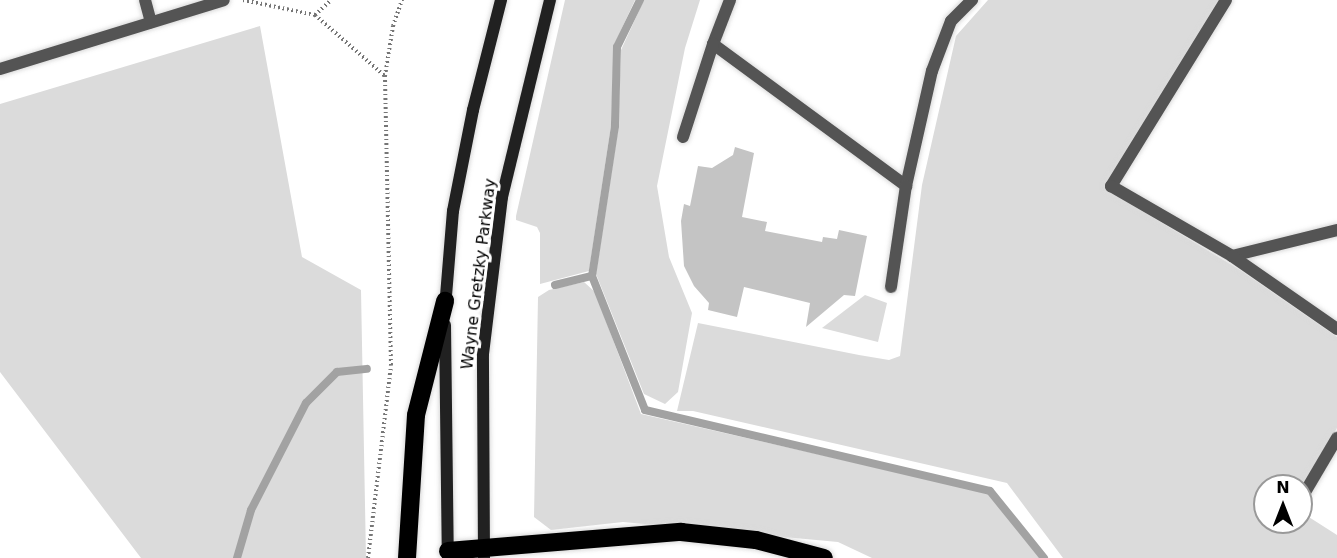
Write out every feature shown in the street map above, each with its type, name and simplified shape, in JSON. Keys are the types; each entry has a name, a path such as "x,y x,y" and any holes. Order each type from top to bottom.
{"highway":[{"path":"407,558 416,415 445,302"},
{"path":"448,554 483,553 681,532 756,540 824,558"}],"main road":[{"name":"Wayne Gretzky Parkway","path":"448,554 445,302 453,211 473,110 501,0"},
{"name":"Wayne Gretzky Parkway","path":"483,553 483,354 501,208 550,0"}],"street":[{"path":"145,0 152,22"},
{"path":"0,69 224,0"},
{"path":"683,137 713,44 730,0"},
{"path":"891,287 906,186 932,71 951,21 972,0"},
{"path":"1226,0 1111,186 1232,256 1337,329"},
{"path":"713,44 906,186"},
{"path":"1232,256 1337,230"},
{"path":"1313,479 1337,438"}],"path":[{"path":"243,0 315,15 385,76"},
{"path":"315,15 331,0"},
{"path":"368,558 391,365 385,76 393,26 402,0"}],"shaded area":[{"path":"565,0 635,0 614,45 611,126 589,271 540,284 540,233 537,227 516,220 516,216"},
{"path":"644,0 700,0 685,48 657,186 669,257 692,313 678,392 665,404 644,394 596,274 618,130 621,50"},
{"path":"988,0 1221,0 1109,191 1240,270 1337,337 1337,428 1310,474 1253,474 1253,534 1313,534 1313,520 1337,535 1337,558 1063,558 1007,483 693,411 677,411 698,323 889,360 900,356 922,185 956,36"},
{"path":"260,26 302,257 361,290 366,558 141,558 0,372 0,104"},
{"path":"584,282 595,292 641,414 988,493 1040,558 872,558 838,542 623,522 551,530 534,517 538,297 549,290"},
{"path":"865,295 887,303 878,342 822,328"}],"building":[{"path":"735,147 754,153 742,217 767,222 765,231 822,242 823,237 837,239 839,230 867,236 855,296 844,295 806,327 810,303 744,287 737,317 708,310 709,303 694,286 684,266 681,221 684,204 690,206 698,166 712,168 733,155"}],"waterway":[{"path":"640,0 617,47 615,126 592,276 645,410 990,491 1044,558"},
{"path":"555,285 592,276"},
{"path":"237,558 251,510 306,403 337,372 367,369"}]}
